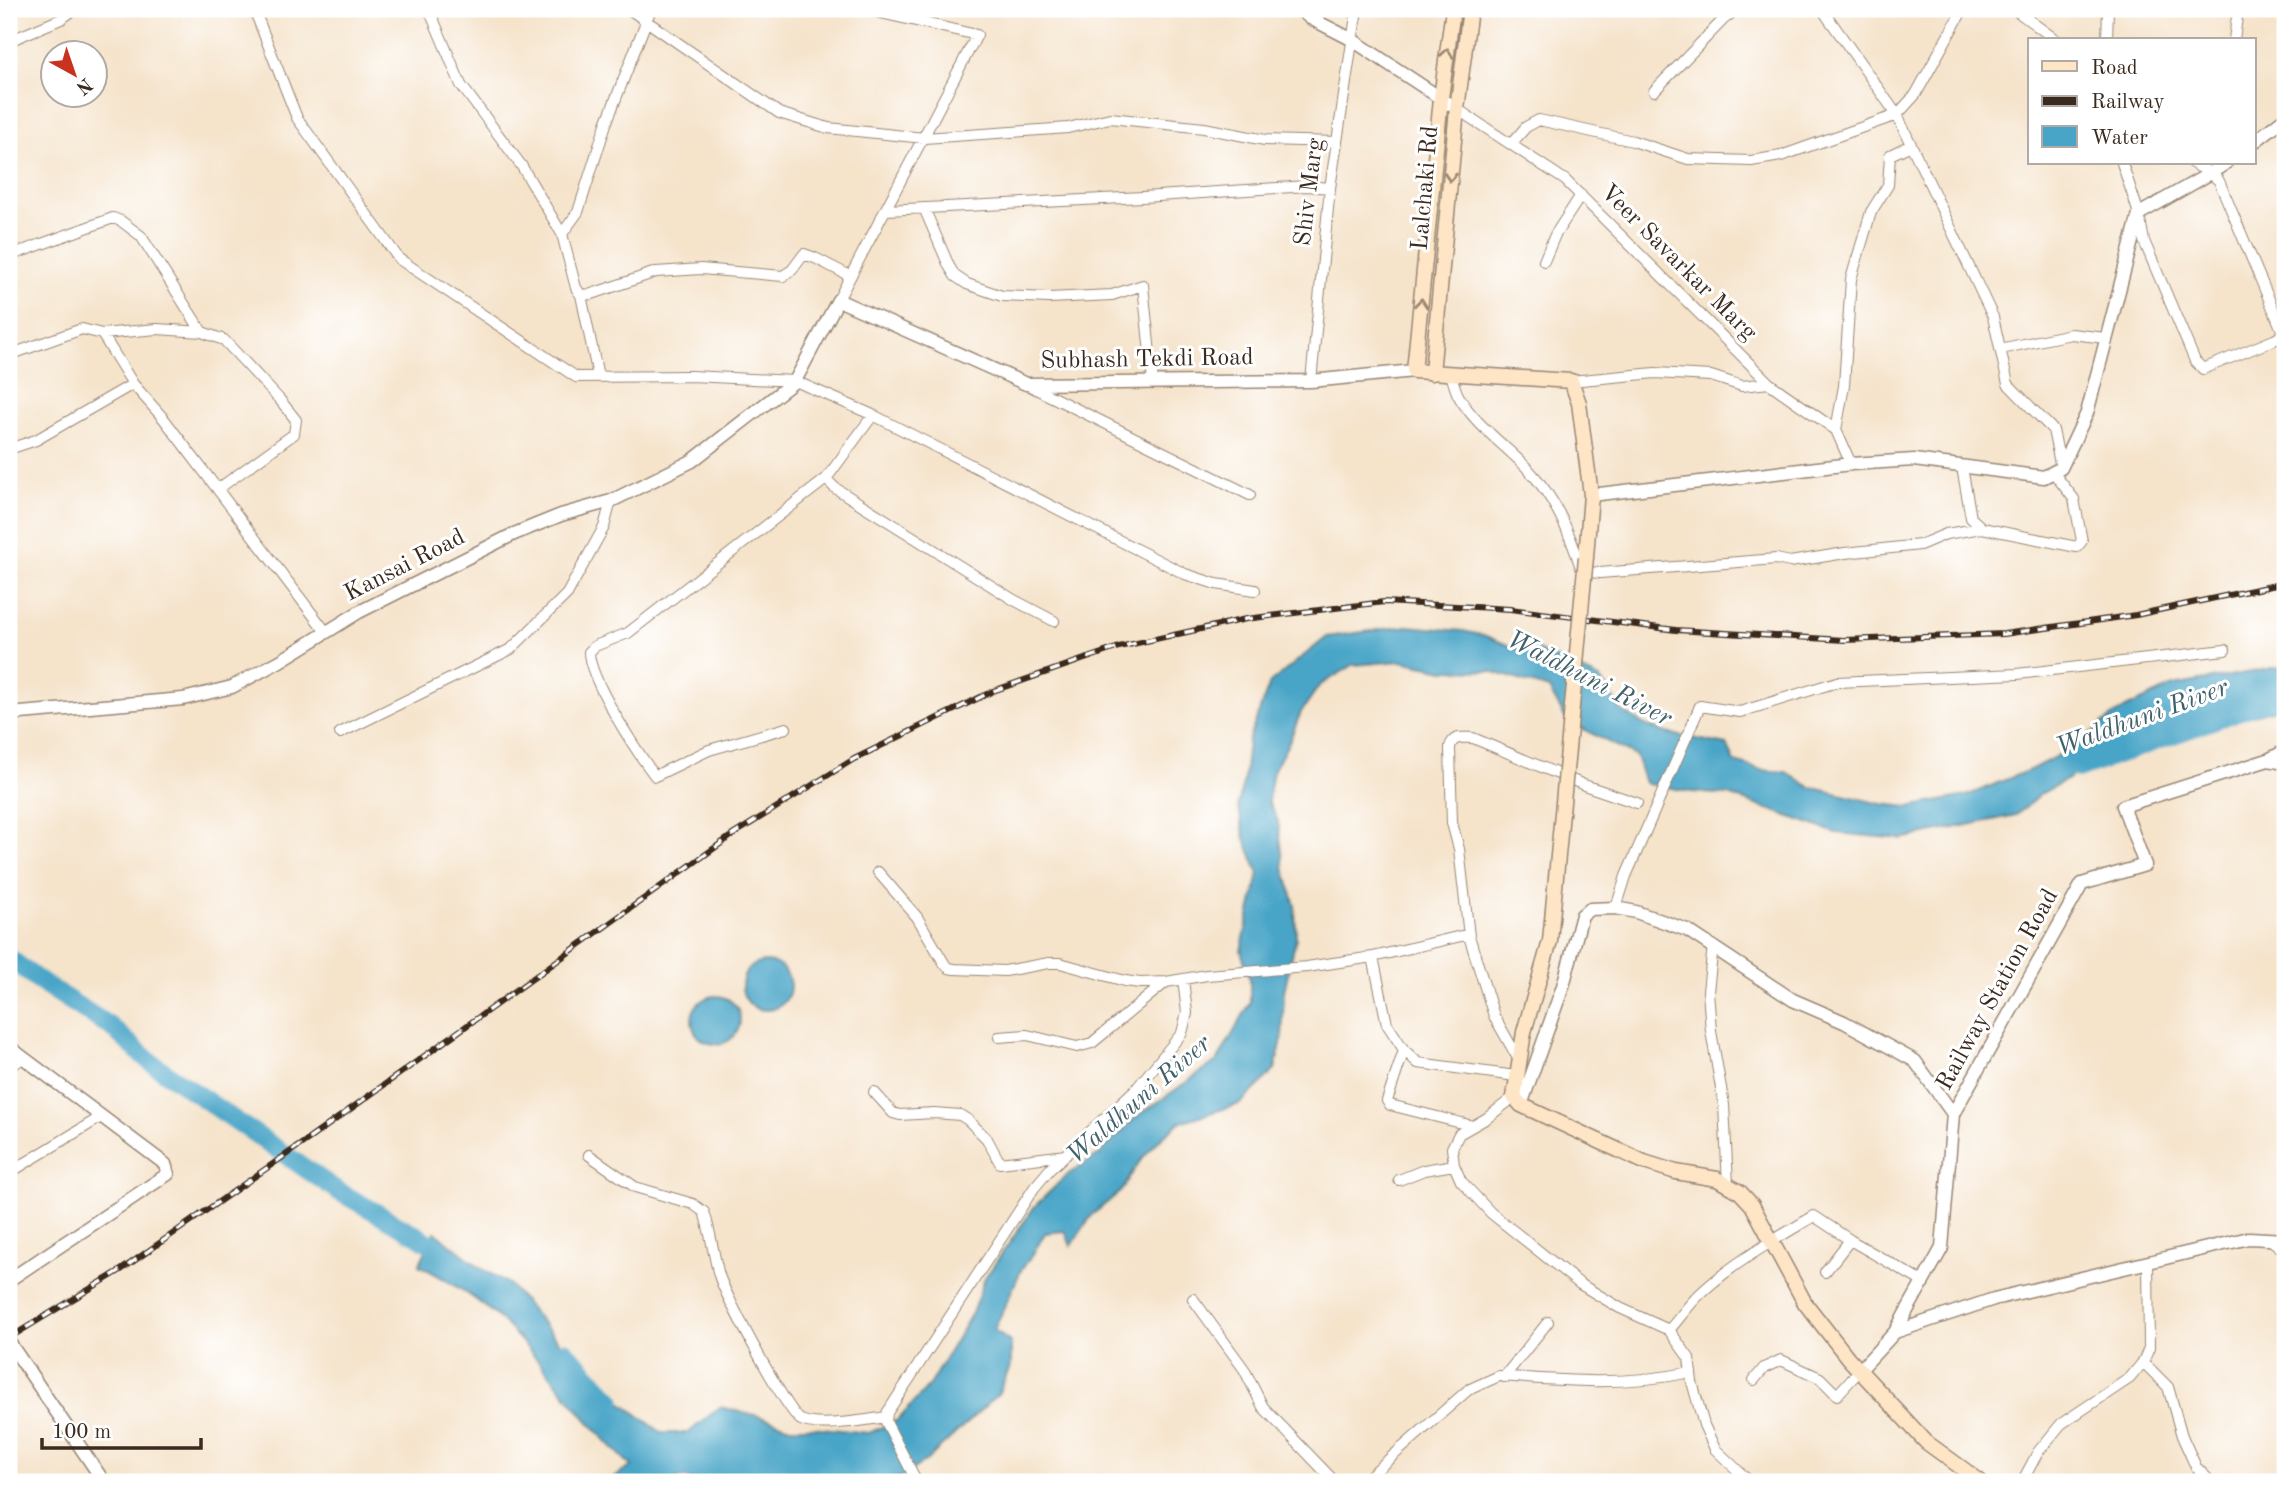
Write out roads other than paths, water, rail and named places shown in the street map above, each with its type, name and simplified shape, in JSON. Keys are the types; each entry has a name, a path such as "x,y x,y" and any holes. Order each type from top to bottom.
{"main road":[{"name":"Lalchaki Rd","path":"1414,371 1441,98 1453,9"},
{"name":"Lalchaki Rd","path":"1432,373 1457,109 1470,9"},
{"name":"Subhash Tekdi Road","path":"1414,371 1571,381"},
{"path":"1571,381 1579,403 1591,495 1550,941 1524,1032 1517,1068 1518,1101 1644,1162 1676,1172 1717,1179 1740,1192 1752,1205 1805,1303 1859,1371 1926,1442 1981,1482"}],"street":[{"path":"9,41 61,19 75,9"},
{"path":"254,9 297,118 399,259 576,377 691,376 795,381 873,415 1185,574 1216,584 1255,590"},
{"path":"429,9 461,85 521,165 562,234 576,288 581,295 598,376"},
{"path":"629,9 779,113 828,128 924,138 1068,128 1110,118 1204,128 1265,140 1337,142"},
{"path":"562,234 578,212 606,124 651,9"},
{"path":"795,381 977,35 863,9"},
{"path":"1299,9 1310,18 1351,39 1457,109"},
{"name":"Shiv Marg","path":"1311,381 1330,188 1357,9"},
{"path":"1654,91 1737,9"},
{"path":"1451,374 1458,394 1469,410 1528,470 1551,498 1565,521 1581,568 1590,572 1776,559 1790,562 1920,545 1947,534 1982,528 2077,547 2080,545 2082,541 2074,499 2057,470 2053,430 2008,384 1993,317 1911,145 1896,115 1822,9"},
{"path":"1511,144 1525,127 1539,120 1633,141 1688,159 1751,161 1781,156 1896,115 1916,94 1963,9"},
{"path":"2014,9 2053,38"},
{"path":"2107,38 2108,9"},
{"path":"2234,38 2238,9"},
{"name":"Veer Savarkar Marg","path":"1457,109 1565,180 1769,383 1836,430"},
{"path":"2256,140 2285,118"},
{"path":"1850,464 1836,430 1844,386 1851,279 1871,212 1888,185 1889,155 1911,145"},
{"path":"2122,164 2139,214 2144,241 2195,361 2200,368 2205,368 2281,336 2282,330 2219,181 2211,173 2194,164"},
{"path":"1591,495 1850,464 1914,460 2044,477 2057,470 2087,414 2139,214 2224,164"},
{"path":"886,210 1307,186 1330,188"},
{"path":"1544,261 1555,235 1581,195"},
{"path":"924,208 949,266 955,276 967,284 1002,296 1049,298 1112,295 1143,285 1153,383"},
{"path":"9,256 113,218 121,221 141,236 202,332"},
{"path":"581,295 592,294 656,272 701,269 783,276 792,270 804,254 850,276"},
{"name":"Subhash Tekdi Road","path":"838,300 1026,384 1311,381 1414,371"},
{"path":"9,355 82,329 103,334 157,329 202,332 224,340 296,420 294,434 218,489"},
{"path":"103,334 133,384 164,419 326,632"},
{"path":"2000,349 2071,334 2106,338"},
{"path":"1571,381 1655,373 1711,376 1742,386 1769,383"},
{"name":"Kansai Road","path":"9,714 183,699 232,687 281,661 359,612 514,534 561,515 611,501 692,461 795,381"},
{"path":"9,449 36,440 133,384"},
{"path":"1026,384 1250,495"},
{"path":"786,728 709,750 655,776 637,752 600,685 589,660 589,652 595,646 628,633 826,479 873,415"},
{"path":"1962,467 1971,518 1982,528"},
{"path":"826,479 835,488 1014,600 1054,621"},
{"path":"340,733 511,649 567,594 604,527 611,501"},
{"path":"1616,908 1626,876 1700,706 1740,712 1837,682 2017,674 2225,650"},
{"path":"1373,957 1387,1024 1404,1050 1418,1063 1517,1068 1494,1016 1469,936 1459,849 1452,823 1451,741 1457,738 1473,738 1584,785 1637,803"},
{"name":"Railway Station Road","path":"1859,1371 1895,1332 1942,1248 1953,1114 2082,884 2145,865 2123,806 2268,760 2285,751"},
{"name":"Railway Station Road","path":"2268,760 2285,763"},
{"path":"878,872 917,917 944,964 949,968 1005,971 1060,963 1125,981 1166,982 1373,957 1469,936"},
{"path":"1750,1482 1715,1449 1704,1425 1689,1358 1669,1330 1620,1308 1580,1284 1491,1213 1461,1181 1454,1165 1452,1148 1459,1134 1518,1101 1563,986 1582,915 1590,909 1616,908 1636,912 1687,930 1793,1000 1844,1022 1915,1062 1953,1114"},
{"path":"1713,946 1708,991 1724,1105 1728,1185"},
{"path":"886,1420 968,1286 1034,1188 1137,1088 1182,1033 1187,1013 1184,979"},
{"path":"999,1037 1027,1035 1084,1047 1093,1043 1166,982"},
{"path":"9,1047 165,1164 168,1174 9,1280"},
{"path":"1404,1050 1387,1097 1390,1105 1473,1126"},
{"path":"9,1067 23,1058"},
{"path":"874,1092 893,1113 900,1115 960,1115 987,1139 1000,1163 1066,1155"},
{"path":"9,1173 101,1116"},
{"path":"589,1154 635,1187 693,1204 704,1212 719,1277 772,1380 797,1418 809,1423 886,1420"},
{"path":"1399,1180 1424,1170 1454,1165"},
{"path":"1669,1330 1700,1294 1772,1241 1814,1216 1850,1241 1923,1282"},
{"path":"1895,1332 1994,1299 2249,1238 2285,1240"},
{"path":"2271,1240 2285,1251"},
{"path":"1825,1272 1850,1241"},
{"path":"2022,1482 2038,1452 2061,1424 2130,1378 2143,1362 2148,1348 2148,1262"},
{"path":"1193,1299 1244,1369 1263,1407 1335,1482"},
{"path":"1504,1377 1548,1322"},
{"path":"9,1342 104,1482"},
{"path":"1754,1380 1764,1368 1781,1360 1820,1378 1837,1395 1859,1371"},
{"path":"2143,1362 2168,1387 2182,1436 2196,1467 2211,1482"},
{"path":"1363,1482 1468,1390 1488,1380 1504,1377 1627,1381 1657,1379 1691,1372"},
{"path":"886,1420 916,1481"}],"water":[{"path":"1407,626 1463,631 1486,636 1515,648 1535,649 1600,679 1622,711 1645,725 1666,733 1727,745 1735,762 1761,770 1786,772 1810,787 1881,804 1909,807 1966,796 2032,769 2076,746 2126,708 2173,686 2285,666 2285,706 2243,718 2222,716 2202,720 2147,735 2042,793 2016,815 1901,839 1836,833 1728,795 1692,792 1645,783 1636,756 1567,721 1549,689 1490,671 1444,670 1401,661 1353,665 1319,686 1301,712 1273,771 1268,801 1278,821 1284,867 1295,906 1296,938 1284,991 1282,1039 1275,1070 1240,1104 1180,1122 1161,1138 1140,1161 1121,1191 1092,1215 1071,1246 1065,1231 1045,1233 1021,1270 994,1330 1011,1343 1011,1365 998,1394 927,1460 893,1482 696,1482 686,1478 656,1482 607,1482 632,1466 598,1432 503,1322 463,1291 419,1265 435,1232 482,1269 509,1284 592,1380 662,1433 688,1433 720,1407 791,1427 869,1433 898,1420 928,1387 972,1313 985,1278 1035,1206 1067,1175 1100,1154 1135,1118 1218,1060 1250,1003 1250,979 1241,951 1259,874 1245,839 1238,805 1248,741 1270,683 1327,637"},
{"path":"766,962 783,969 790,986 783,1003 766,1010 749,1003 742,986 749,969"},
{"path":"716,996 733,1003 740,1020 733,1037 716,1044 699,1037 692,1020 699,1003"}],"waterway":[{"name":"Waldhuni River","path":"2079,769 2285,694"},
{"path":"9,958 42,983 111,1027 149,1061 338,1191 451,1257"},
{"path":"565,1351 612,1400"}],"railway":[{"path":"9,1338 121,1270 734,834 854,759 993,691 1119,647 1246,619 1384,602 1510,609 1676,630 1844,640 2004,634 2136,615 2285,583"}]}
